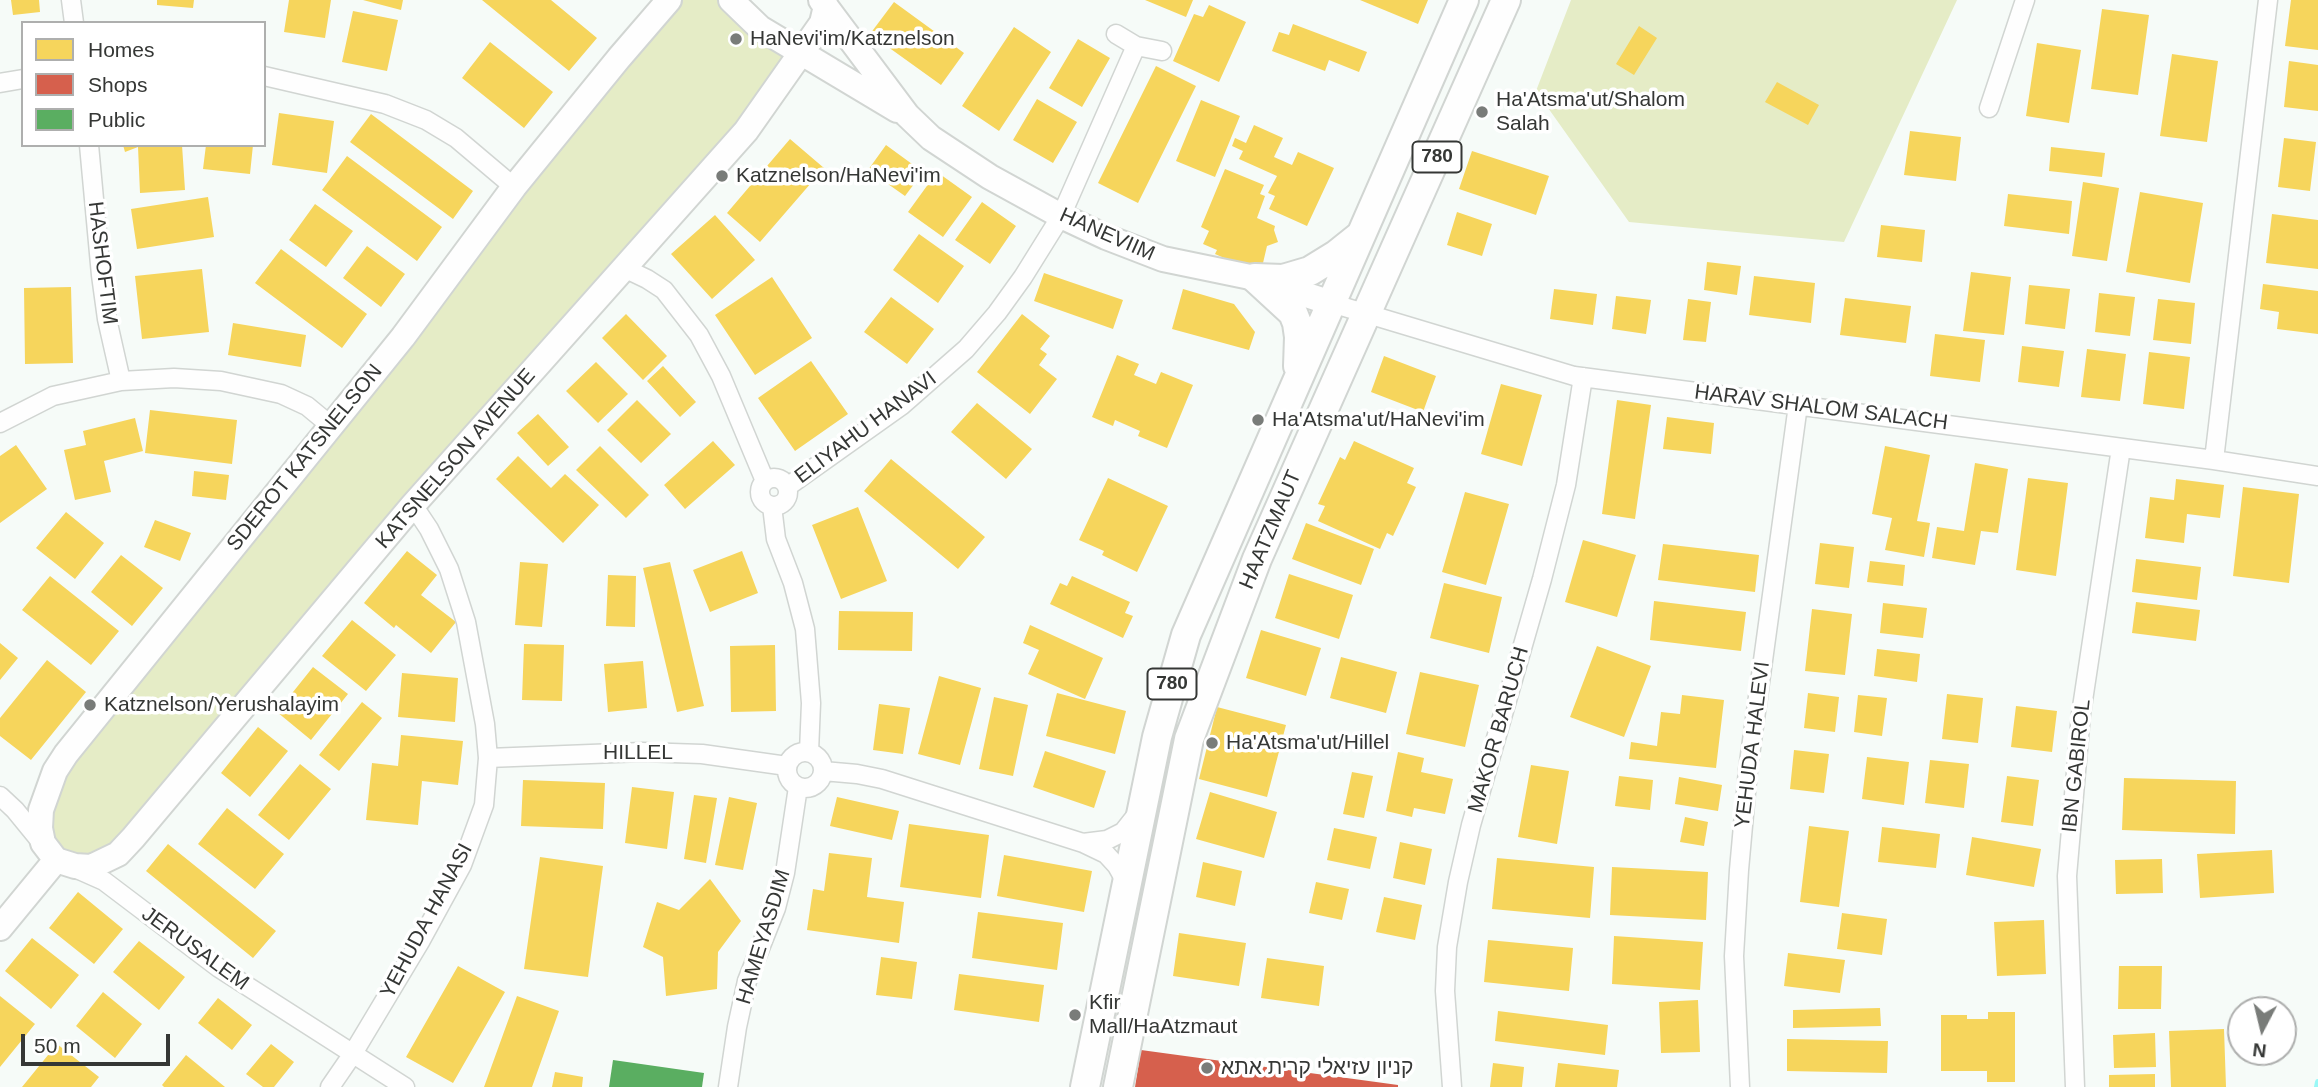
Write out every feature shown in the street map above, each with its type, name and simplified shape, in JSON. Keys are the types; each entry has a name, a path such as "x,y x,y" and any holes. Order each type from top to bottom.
{"main road":[{"name":"HAATZMAUT","path":"1085,1087 1157,737 1186,635 1464,0"},
{"name":"HAATZMAUT","path":"1118,1087 1189,739 1219,654 1257,559 1506,0"},
{"path":"1255,278 1283,279 1310,271 1336,255 1363,233"},
{"path":"1255,278 1293,313 1297,323 1300,354 1297,379"}],"street":[{"path":"71,0 74,21"},
{"name":"SDEROT KATSNELSON","path":"56,860 43,843 40,828 41,810 55,771 403,337 514,187 669,0"},
{"name":"HANEVIIM","path":"731,0 760,28 907,115"},
{"path":"1989,108 2025,0"},
{"path":"2214,460 2268,0"},
{"name":"HANEVIIM","path":"824,3 907,115 931,138 980,170 1061,216 1163,259 1255,278 1331,303"},
{"name":"KATSNELSON AVENUE","path":"56,860 75,866 91,867 118,854 155,814 413,505 746,131 822,23 824,3"},
{"path":"1116,34 1136,46 1162,51"},
{"name":"ELIYAHU HANAVI","path":"787,487 901,406 966,349 997,313 1061,216 1136,46"},
{"path":"266,76 385,104 426,120 456,138 514,187"},
{"path":"0,83 21,79"},
{"name":"HASHOFTIM","path":"89,147 107,319 121,380"},
{"path":"624,268 664,290 699,335 722,376 765,481"},
{"name":"HARAV SHALOM SALACH","path":"1331,303 1583,377 2121,447 2318,476"},
{"name":"MAKOR BARUCH","path":"1452,1087 1445,991 1447,947 1458,882 1471,825 1542,579 1566,485 1583,377"},
{"path":"0,423 53,396 121,380 174,378 221,381 258,388 296,400 330,425"},
{"name":"YEHUDA HALEVI","path":"1740,1087 1734,956 1739,870 1748,770 1798,405"},
{"name":"IBN GABIROL","path":"2075,1087 2067,876 2081,714 2121,447"},
{"path":"776,479 787,487 784,502 772,506 760,497 760,488 765,481 776,479"},
{"name":"YEHUDA HANASI","path":"330,1087 421,940 462,865 484,805 488,758 480,690 459,596 440,550 413,505"},
{"path":"772,506 776,538 806,629 811,703 809,752"},
{"name":"HILLEL","path":"488,758 654,752 702,754 787,766"},
{"path":"809,752 818,757 823,771 815,785 798,787 788,776 787,766 795,755 809,752"},
{"path":"823,771 882,779 1083,843 1105,854 1117,866 1126,882"},
{"name":"HAMEYASDIM","path":"728,1087 747,981 776,908 785,873 798,787"},
{"name":"JERUSALEM","path":"0,796 56,860 104,881 219,968 405,1087"},
{"path":"1083,843 1107,840 1123,832 1141,809"},
{"path":"0,928 56,860"}],"green space":[{"path":"680,0 718,0 746,29 788,53 762,99 117,853 57,858 43,809 49,789 480,244"},
{"path":"1571,0 1957,0 1844,242 1629,222 1536,91"}],"building: Homes":[{"path":"11,0 39,0 40,12 13,15"},
{"path":"157,0 194,0 193,8 157,5"},
{"path":"289,0 331,0 325,38 284,32"},
{"path":"363,0 403,0 401,10"},
{"path":"482,0 551,0 597,38 569,71"},
{"path":"1145,0 1193,0 1186,17"},
{"path":"1360,0 1428,0 1418,24"},
{"path":"2291,0 2318,0 2318,50 2285,46"},
{"path":"894,2 964,53 941,85 870,34"},
{"path":"1209,5 1246,22 1219,82 1173,61 1194,14 1203,17"},
{"path":"2102,9 2149,15 2138,95 2091,89"},
{"path":"353,11 398,20 387,71 342,62"},
{"path":"1293,24 1367,52 1359,72 1329,60 1325,71 1272,51 1279,32 1289,35"},
{"path":"1639,26 1657,38 1634,75 1616,64"},
{"path":"1014,27 1051,52 999,131 962,106"},
{"path":"1078,39 1110,58 1082,107 1049,88"},
{"path":"490,42 553,92 524,128 462,78"},
{"path":"2037,43 2081,50 2069,123 2026,116"},
{"path":"2172,54 2218,61 2207,142 2160,136"},
{"path":"2289,61 2318,65 2318,111 2284,107"},
{"path":"1156,66 1196,86 1138,203 1098,183"},
{"path":"1777,82 1819,105 1808,125 1765,102"},
{"path":"1037,99 1077,122 1053,163 1013,140"},
{"path":"1201,100 1240,116 1215,177 1176,161"},
{"path":"279,113 334,121 327,173 272,165"},
{"path":"371,114 473,191 453,219 350,142"},
{"path":"1254,125 1283,138 1274,157 1292,165 1298,152 1334,168 1307,226 1269,209 1275,196 1268,193 1277,176 1239,159 1243,151 1232,146 1235,138 1246,143"},
{"path":"1910,131 1961,137 1956,181 1904,175"},
{"path":"2284,138 2316,142 2310,191 2278,187"},
{"path":"790,139 824,168 760,242 727,213"},
{"path":"886,145 923,172 905,196 868,170"},
{"path":"124,147 138,147 125,152"},
{"path":"138,147 182,147 185,190 140,193"},
{"path":"206,147 253,147 250,174 203,169"},
{"path":"2051,147 2105,153 2102,177 2049,171"},
{"path":"1472,151 1549,176 1536,215 1459,189"},
{"path":"347,156 442,227 417,261 322,190"},
{"path":"1225,169 1264,185 1260,194 1265,196 1257,218 1275,226 1278,242 1267,246 1263,263 1249,269 1215,254 1217,250 1203,244 1209,231 1201,227"},
{"path":"937,172 972,197 943,237 908,212"},
{"path":"2083,182 2119,188 2107,261 2072,256"},
{"path":"2140,192 2203,203 2190,283 2126,272"},
{"path":"2008,194 2072,201 2069,234 2004,226"},
{"path":"208,197 214,237 137,249 131,209"},
{"path":"982,202 1016,226 990,264 955,240"},
{"path":"315,204 353,231 326,267 289,240"},
{"path":"1457,212 1492,224 1482,256 1447,245"},
{"path":"2272,214 2318,220 2318,269 2266,263"},
{"path":"715,215 755,260 712,299 671,254"},
{"path":"1881,225 1925,230 1922,262 1877,257"},
{"path":"919,234 964,266 938,303 893,270"},
{"path":"367,246 405,274 381,307 343,278"},
{"path":"281,249 367,314 342,348 255,283"},
{"path":"1707,262 1741,266 1737,295 1704,290"},
{"path":"202,269 209,332 142,339 135,276"},
{"path":"1971,272 2011,277 2004,335 1963,331"},
{"path":"1044,273 1123,300 1113,329 1034,301"},
{"path":"1754,276 1815,283 1811,323 1749,315"},
{"path":"772,277 812,338 755,375 715,315"},
{"path":"2263,284 2318,291 2318,334 2277,329 2279,312 2260,309"},
{"path":"2029,285 2070,289 2065,329 2025,324"},
{"path":"71,287 73,363 25,364 24,288"},
{"path":"1183,289 1234,304 1255,332 1249,350 1172,329"},
{"path":"1554,289 1597,294 1593,325 1550,319"},
{"path":"2099,293 2135,297 2130,336 2095,332"},
{"path":"1616,296 1651,300 1646,334 1612,329"},
{"path":"891,297 934,329 907,364 864,332"},
{"path":"1845,298 1911,306 1906,343 1840,335"},
{"path":"1688,299 1711,302 1706,342 1683,340"},
{"path":"2158,299 2195,303 2191,344 2153,340"},
{"path":"626,314 667,356 643,380 602,338"},
{"path":"1022,314 1050,336 1040,349 1047,354 1039,365 1057,379 1030,414 977,372"},
{"path":"233,323 306,335 301,367 228,355"},
{"path":"1935,334 1985,340 1980,382 1930,376"},
{"path":"2022,346 2064,351 2059,387 2018,382"},
{"path":"2087,349 2126,354 2120,401 2081,397"},
{"path":"2149,352 2190,357 2184,409 2143,404"},
{"path":"1117,355 1139,364 1134,375 1156,384 1161,372 1193,385 1167,448 1138,436 1140,431 1115,420 1113,426 1092,417"},
{"path":"1384,356 1436,376 1423,412 1371,392"},
{"path":"811,361 848,414 795,451 758,398"},
{"path":"596,362 628,394 598,423 566,391"},
{"path":"663,366 696,402 680,417 647,381"},
{"path":"1501,384 1542,395 1522,466 1481,454"},
{"path":"637,400 671,434 641,463 607,430"},
{"path":"1617,400 1651,405 1635,519 1602,514"},
{"path":"977,403 1032,449 1006,479 951,432"},
{"path":"150,410 237,420 232,464 145,453"},
{"path":"538,414 569,447 548,466 517,433"},
{"path":"1667,417 1714,423 1711,454 1663,449"},
{"path":"135,418 143,451 104,461 111,492 75,500 64,450 86,445 83,431"},
{"path":"713,441 735,465 685,509 664,485"},
{"path":"1354,441 1414,468 1407,483 1416,487 1393,536 1387,533 1380,549 1318,521 1325,506 1318,504 1340,457 1345,460"},
{"path":"16,445 47,489 0,523 0,456"},
{"path":"600,446 649,495 626,518 576,470"},
{"path":"1885,446 1930,455 1917,521 1930,523 1924,557 1885,550 1892,518 1872,514"},
{"path":"518,456 551,488 565,474 599,505 563,543 496,479"},
{"path":"891,459 985,537 958,569 864,491"},
{"path":"1975,463 2008,469 1998,533 1981,531 1975,565 1932,558 1937,527 1964,531"},
{"path":"194,471 229,475 226,500 192,496"},
{"path":"1108,478 1168,506 1137,572 1102,555 1104,551 1079,540"},
{"path":"2028,478 2068,483 2056,576 2016,570"},
{"path":"2176,479 2224,485 2220,518 2187,514 2184,543 2145,538 2150,497 2174,500"},
{"path":"2243,487 2299,494 2289,583 2233,576"},
{"path":"1465,492 1509,504 1486,585 1442,572"},
{"path":"858,507 887,581 841,599 812,525"},
{"path":"66,512 104,543 75,579 36,548"},
{"path":"155,520 191,533 180,561 144,547"},
{"path":"1306,523 1374,549 1361,585 1292,559"},
{"path":"1583,540 1636,555 1617,617 1565,602"},
{"path":"1820,543 1854,547 1849,588 1815,584"},
{"path":"1663,544 1759,555 1755,592 1658,580"},
{"path":"407,551 437,575 421,595 456,622 431,653 364,603"},
{"path":"742,551 758,593 710,612 693,570"},
{"path":"121,555 163,588 132,626 91,592"},
{"path":"2136,559 2201,567 2197,600 2132,592"},
{"path":"1870,561 1905,565 1903,586 1867,582"},
{"path":"520,562 548,564 542,627 515,625"},
{"path":"670,562 704,706 677,712 643,568"},
{"path":"1289,574 1353,595 1339,639 1275,618"},
{"path":"608,575 636,576 635,627 606,626"},
{"path":"50,576 119,631 91,665 22,610"},
{"path":"1072,576 1130,602 1125,613 1133,616 1123,638 1050,604 1060,583 1067,586"},
{"path":"1444,583 1502,597 1489,653 1430,638"},
{"path":"1654,601 1746,612 1741,651 1650,640"},
{"path":"2136,602 2200,610 2196,641 2132,633"},
{"path":"1883,603 1927,608 1923,638 1880,633"},
{"path":"1812,609 1852,614 1845,675 1805,671"},
{"path":"839,611 913,612 912,651 838,650"},
{"path":"352,620 396,655 366,691 322,656"},
{"path":"1030,625 1103,658 1085,699 1028,674 1039,650 1023,643"},
{"path":"1261,630 1321,648 1306,696 1246,678"},
{"path":"0,643 18,658 0,680"},
{"path":"524,644 564,645 562,701 522,700"},
{"path":"775,645 776,711 731,712 730,646"},
{"path":"1597,646 1651,666 1624,737 1570,717"},
{"path":"1877,649 1920,654 1917,682 1874,676"},
{"path":"1341,657 1397,672 1386,713 1330,698"},
{"path":"47,660 86,692 31,760 0,736 0,718"},
{"path":"643,661 647,708 608,712 604,664"},
{"path":"313,667 348,694 311,740 277,712"},
{"path":"1420,672 1479,685 1465,747 1406,734"},
{"path":"402,673 458,678 455,722 398,717"},
{"path":"939,676 981,688 960,765 918,754"},
{"path":"1057,693 1126,711 1115,754 1046,736"},
{"path":"1808,693 1839,697 1835,732 1804,728"},
{"path":"1947,694 1983,698 1978,743 1942,739"},
{"path":"1682,695 1724,700 1716,768 1629,759 1631,742 1657,746 1661,712 1680,714"},
{"path":"1858,695 1887,698 1882,736 1854,732"},
{"path":"994,697 1028,705 1013,776 979,769"},
{"path":"362,702 382,718 339,771 319,755"},
{"path":"879,704 910,708 903,754 873,750"},
{"path":"2016,706 2057,711 2052,752 2011,747"},
{"path":"1217,707 1286,725 1267,797 1199,779"},
{"path":"258,727 288,751 250,797 221,773"},
{"path":"401,735 463,741 458,785 422,781 418,825 366,820 372,763 398,766"},
{"path":"1794,750 1829,754 1824,793 1790,789"},
{"path":"1045,751 1106,771 1094,808 1033,787"},
{"path":"1398,752 1424,758 1421,772 1453,779 1445,814 1414,808 1412,817 1386,811"},
{"path":"1867,757 1909,762 1904,805 1862,799"},
{"path":"1930,760 1969,764 1964,808 1925,803"},
{"path":"300,764 331,789 289,840 258,815"},
{"path":"1531,765 1569,771 1557,844 1518,837"},
{"path":"1352,772 1373,776 1364,818 1343,814"},
{"path":"1619,776 1653,780 1650,810 1615,806"},
{"path":"2007,776 2039,780 2033,826 2001,822"},
{"path":"1679,777 1722,785 1718,811 1675,804"},
{"path":"2124,778 2236,781 2235,834 2122,830"},
{"path":"523,780 605,783 603,829 521,826"},
{"path":"632,787 674,792 667,849 625,843"},
{"path":"1210,792 1277,812 1264,858 1196,839"},
{"path":"694,795 717,798 706,863 684,859"},
{"path":"729,797 757,803 743,870 715,865"},
{"path":"837,797 899,811 892,840 830,826"},
{"path":"227,808 284,854 255,889 198,844"},
{"path":"1685,817 1708,822 1704,846 1680,842"},
{"path":"909,824 989,835 981,898 900,887"},
{"path":"1809,826 1849,831 1839,907 1800,902"},
{"path":"1882,827 1940,834 1936,868 1878,862"},
{"path":"1334,828 1377,837 1370,869 1327,860"},
{"path":"1972,837 2041,849 2034,887 1966,875"},
{"path":"1400,842 1432,849 1425,885 1393,878"},
{"path":"168,844 276,931 253,958 146,871"},
{"path":"2272,850 2274,893 2200,898 2197,854"},
{"path":"829,853 872,858 867,897 904,902 899,943 807,930 813,889 824,891"},
{"path":"1004,855 1092,871 1084,912 997,896"},
{"path":"540,857 603,866 588,977 524,969"},
{"path":"1497,858 1594,867 1590,918 1492,909"},
{"path":"2162,859 2163,893 2116,894 2115,860"},
{"path":"1203,862 1242,871 1235,906 1196,897"},
{"path":"1612,867 1708,872 1706,920 1610,915"},
{"path":"710,879 741,921 718,952 717,989 666,996 663,957 643,947 657,902 679,910"},
{"path":"1316,882 1349,889 1342,920 1309,913"},
{"path":"78,892 123,929 94,964 49,928"},
{"path":"1384,897 1422,905 1415,940 1376,932"},
{"path":"978,912 1063,923 1057,970 972,958"},
{"path":"1842,913 1887,919 1882,955 1837,949"},
{"path":"2044,920 2046,974 1997,976 1994,922"},
{"path":"1179,933 1246,943 1239,986 1173,976"},
{"path":"1614,936 1703,942 1700,990 1612,984"},
{"path":"32,938 79,975 51,1009 5,971"},
{"path":"1488,940 1573,948 1569,991 1484,982"},
{"path":"139,941 185,977 159,1010 113,972"},
{"path":"1788,953 1845,960 1840,993 1784,986"},
{"path":"881,957 917,962 912,999 876,995"},
{"path":"1267,958 1324,966 1319,1006 1261,998"},
{"path":"458,966 505,992 453,1083 406,1057"},
{"path":"2119,966 2162,966 2161,1009 2118,1009"},
{"path":"959,974 1044,985 1039,1022 954,1010"},
{"path":"103,992 142,1024 115,1058 76,1026"},
{"path":"0,996 35,1024 0,1067"},
{"path":"517,996 559,1011 532,1087 484,1087"},
{"path":"218,998 252,1025 232,1050 198,1023"},
{"path":"1698,1000 1700,1052 1661,1053 1659,1002"},
{"path":"1880,1008 1881,1026 1793,1028 1793,1010"},
{"path":"1498,1011 1608,1025 1605,1055 1495,1041"},
{"path":"1988,1012 2015,1012 2015,1082 1987,1082 1987,1071 1941,1071 1941,1015 1967,1015 1967,1019 1988,1019"},
{"path":"2224,1029 2226,1087 2171,1087 2169,1031"},
{"path":"2155,1033 2156,1067 2114,1068 2113,1035"},
{"path":"1787,1039 1888,1041 1887,1073 1787,1071"},
{"path":"57,1044 99,1077 91,1087 22,1087"},
{"path":"271,1044 294,1062 274,1087 263,1087 246,1074"},
{"path":"186,1055 225,1087 164,1087 162,1085"},
{"path":"1493,1063 1524,1067 1522,1087 1490,1087"},
{"path":"1558,1063 1619,1070 1617,1087 1555,1087"},
{"path":"555,1072 583,1077 582,1087 552,1087"},
{"path":"2155,1074 2155,1087 2109,1087 2109,1075"}],"building: Shops":[{"name":"קניון עזיאלי קרית אתא","path":"1141,1050 1398,1085 1398,1087 1135,1087"}],"building: Public":[{"path":"613,1060 704,1073 702,1087 609,1087"}],"waterway":[{"path":"2317,1087 2318,1082"}],"place":[{"name":"HaNevi'im/Katznelson","path":"736,39"},
{"name":"Ha'Atsma'ut/Shalom Salah","path":"1482,112"},
{"name":"Katznelson/HaNevi'im","path":"722,176"},
{"name":"Ha'Atsma'ut/HaNevi'im","path":"1258,420"},
{"name":"Katznelson/Yerushalayim","path":"90,705"},
{"name":"Ha'Atsma'ut/Hillel","path":"1212,743"},
{"name":"Kfir Mall/HaAtzmaut","path":"1075,1015"},
{"name":"קניון עזיאלי קרית אתא","path":"1207,1068"}]}
